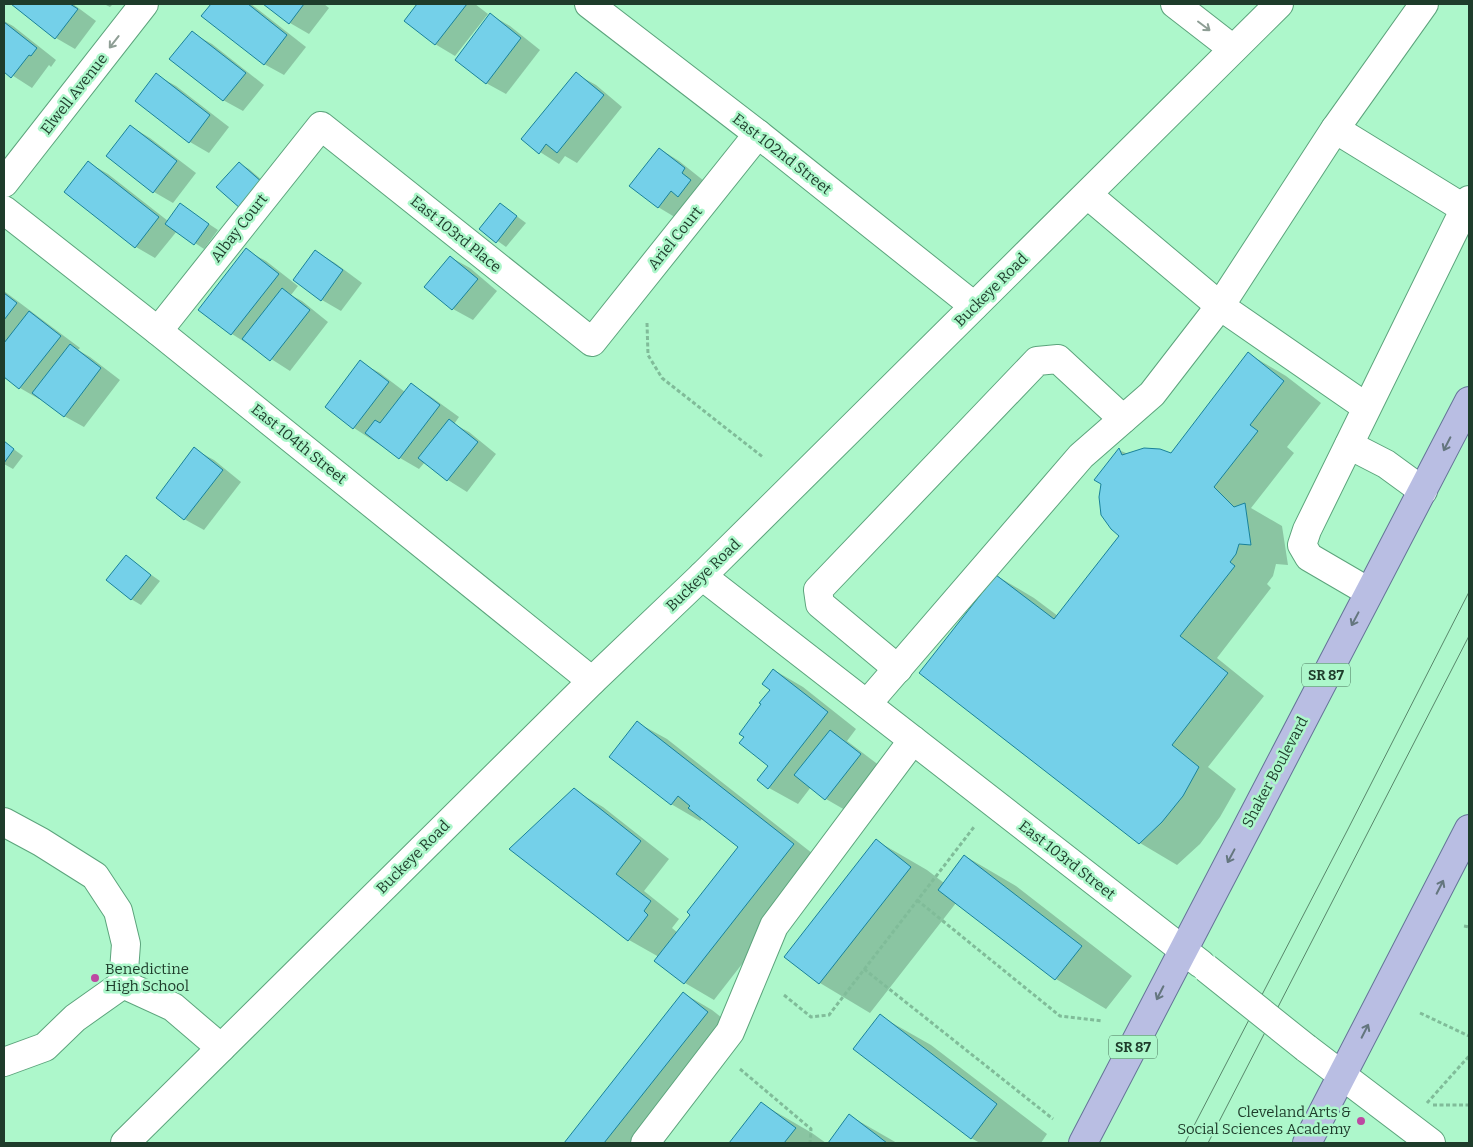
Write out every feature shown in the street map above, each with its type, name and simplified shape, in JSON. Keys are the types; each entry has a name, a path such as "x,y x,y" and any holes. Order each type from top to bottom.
{"main road":[{"name":"Shaker Boulevard","path":"1082,1143 1469,401"},
{"path":"1307,1143 1469,829"}],"street":[{"name":"Elwell Avenue","path":"4,183 144,4"},
{"name":"East 102nd Street","path":"589,4 758,134 974,306"},
{"path":"1175,4 1233,49"},
{"name":"Buckeye Road","path":"125,1143 592,681 702,576 1279,4"},
{"path":"867,704 1081,456 1152,394 1220,306 1335,129 1424,4"},
{"name":"Albay Court","path":"158,331 320,126"},
{"name":"East 103rd Place","path":"320,126 592,342"},
{"path":"1335,129 1467,204 1366,407 1307,530 1302,545 1309,557 1369,592"},
{"name":"Ariel Court","path":"592,342 758,134"},
{"path":"1088,195 1220,306 1366,407"},
{"name":"East 104th Street","path":"4,210 158,331 592,681"},
{"path":"898,669 820,604 818,590 1037,361 1058,360 1123,419"},
{"path":"1348,445 1386,464 1423,491"},
{"name":"East 103rd Street","path":"702,576 1306,1048 1431,1143"},
{"path":"645,1143 730,1032 774,926 913,740"},
{"path":"4,822 41,842 95,876 118,911 126,944 123,984"},
{"path":"123,984 173,1007 221,1048"},
{"path":"4,1062 44,1047 75,1018 123,984"}],"path":[{"path":"647,318 648,355 662,378 764,458"},
{"path":"784,995 811,1017 829,1015 976,824"},
{"path":"917,900 1060,1016 1102,1021"},
{"path":"1464,926 1469,927"},
{"path":"864,969 1053,1119"},
{"path":"1420,1013 1469,1036"},
{"path":"717,1049 811,1129 810,1143"},
{"path":"1469,1056 1425,1105 1469,1105"}],"building":[{"path":"11,4 70,4 78,9 55,39"},
{"path":"211,4 248,4 287,35 264,65 201,16"},
{"path":"263,4 304,4 289,24"},
{"path":"417,4 467,4 435,45 404,21"},
{"path":"490,13 521,38 486,84 455,60"},
{"path":"4,22 37,48 11,78 4,72"},
{"path":"192,31 246,73 223,101 169,59"},
{"path":"576,72 604,95 557,153 546,144 539,154 521,139"},
{"path":"156,73 210,115 189,143 135,101"},
{"path":"130,125 177,161 153,193 106,156"},
{"path":"659,148 685,168 682,173 691,180 678,197 671,191 658,208 629,186"},
{"path":"88,161 159,217 135,248 64,192"},
{"path":"239,162 263,183 241,209 216,187"},
{"path":"180,203 209,224 194,245 165,224"},
{"path":"500,203 517,216 496,243 479,229"},
{"path":"246,248 279,274 231,335 198,310"},
{"path":"315,250 343,270 321,301 293,280"},
{"path":"450,256 478,279 452,310 424,287"},
{"path":"282,288 310,310 270,361 242,339"},
{"path":"4,293 17,303 4,320"},
{"path":"29,311 61,336 19,389 4,377 4,343"},
{"path":"70,344 101,368 64,417 32,393"},
{"path":"1248,352 1284,381 1250,425 1258,431 1214,487 1234,507 1245,503 1251,545 1239,544 1236,554 1230,562 1235,566 1180,636 1228,673 1172,745 1199,767 1183,796 1162,822 1139,844 919,673 996,575 1054,619 1119,536 1111,529 1101,515 1099,497 1101,484 1094,480 1119,448 1122,455 1144,448 1160,449 1171,453"},
{"path":"360,360 389,382 353,429 325,407"},
{"path":"411,383 440,405 399,459 365,433 375,420 380,423"},
{"path":"449,419 478,442 447,481 418,458"},
{"path":"4,441 14,449 4,463"},
{"path":"194,447 223,470 184,520 156,498"},
{"path":"126,555 151,575 131,600 106,580"},
{"path":"773,669 828,712 768,789 757,780 768,766 739,743 744,737 739,734 761,704 759,703 770,690 762,684"},
{"path":"637,721 794,844 684,984 654,961 690,915 687,912 738,847 688,808 690,806 678,796 671,805 609,757"},
{"path":"830,730 861,754 825,800 794,775"},
{"path":"574,788 641,841 616,874 651,901 644,911 648,915 628,941 509,849"},
{"path":"876,839 911,867 819,984 784,957"},
{"path":"964,855 1082,946 1055,980 938,890"},
{"path":"683,992 708,1012 604,1143 564,1143"},
{"path":"880,1014 997,1104 971,1139 853,1049"},
{"path":"761,1102 796,1128 784,1143 729,1143"},
{"path":"849,1114 887,1143 828,1143"}],"tram line":[{"path":"1185,1143 1469,592"},
{"path":"1208,1143 1469,636"}],"place":[{"name":"Benedictine High School","path":"95,978"},
{"name":"Cleveland Arts & Social Sciences Academy","path":"1361,1121"}]}
